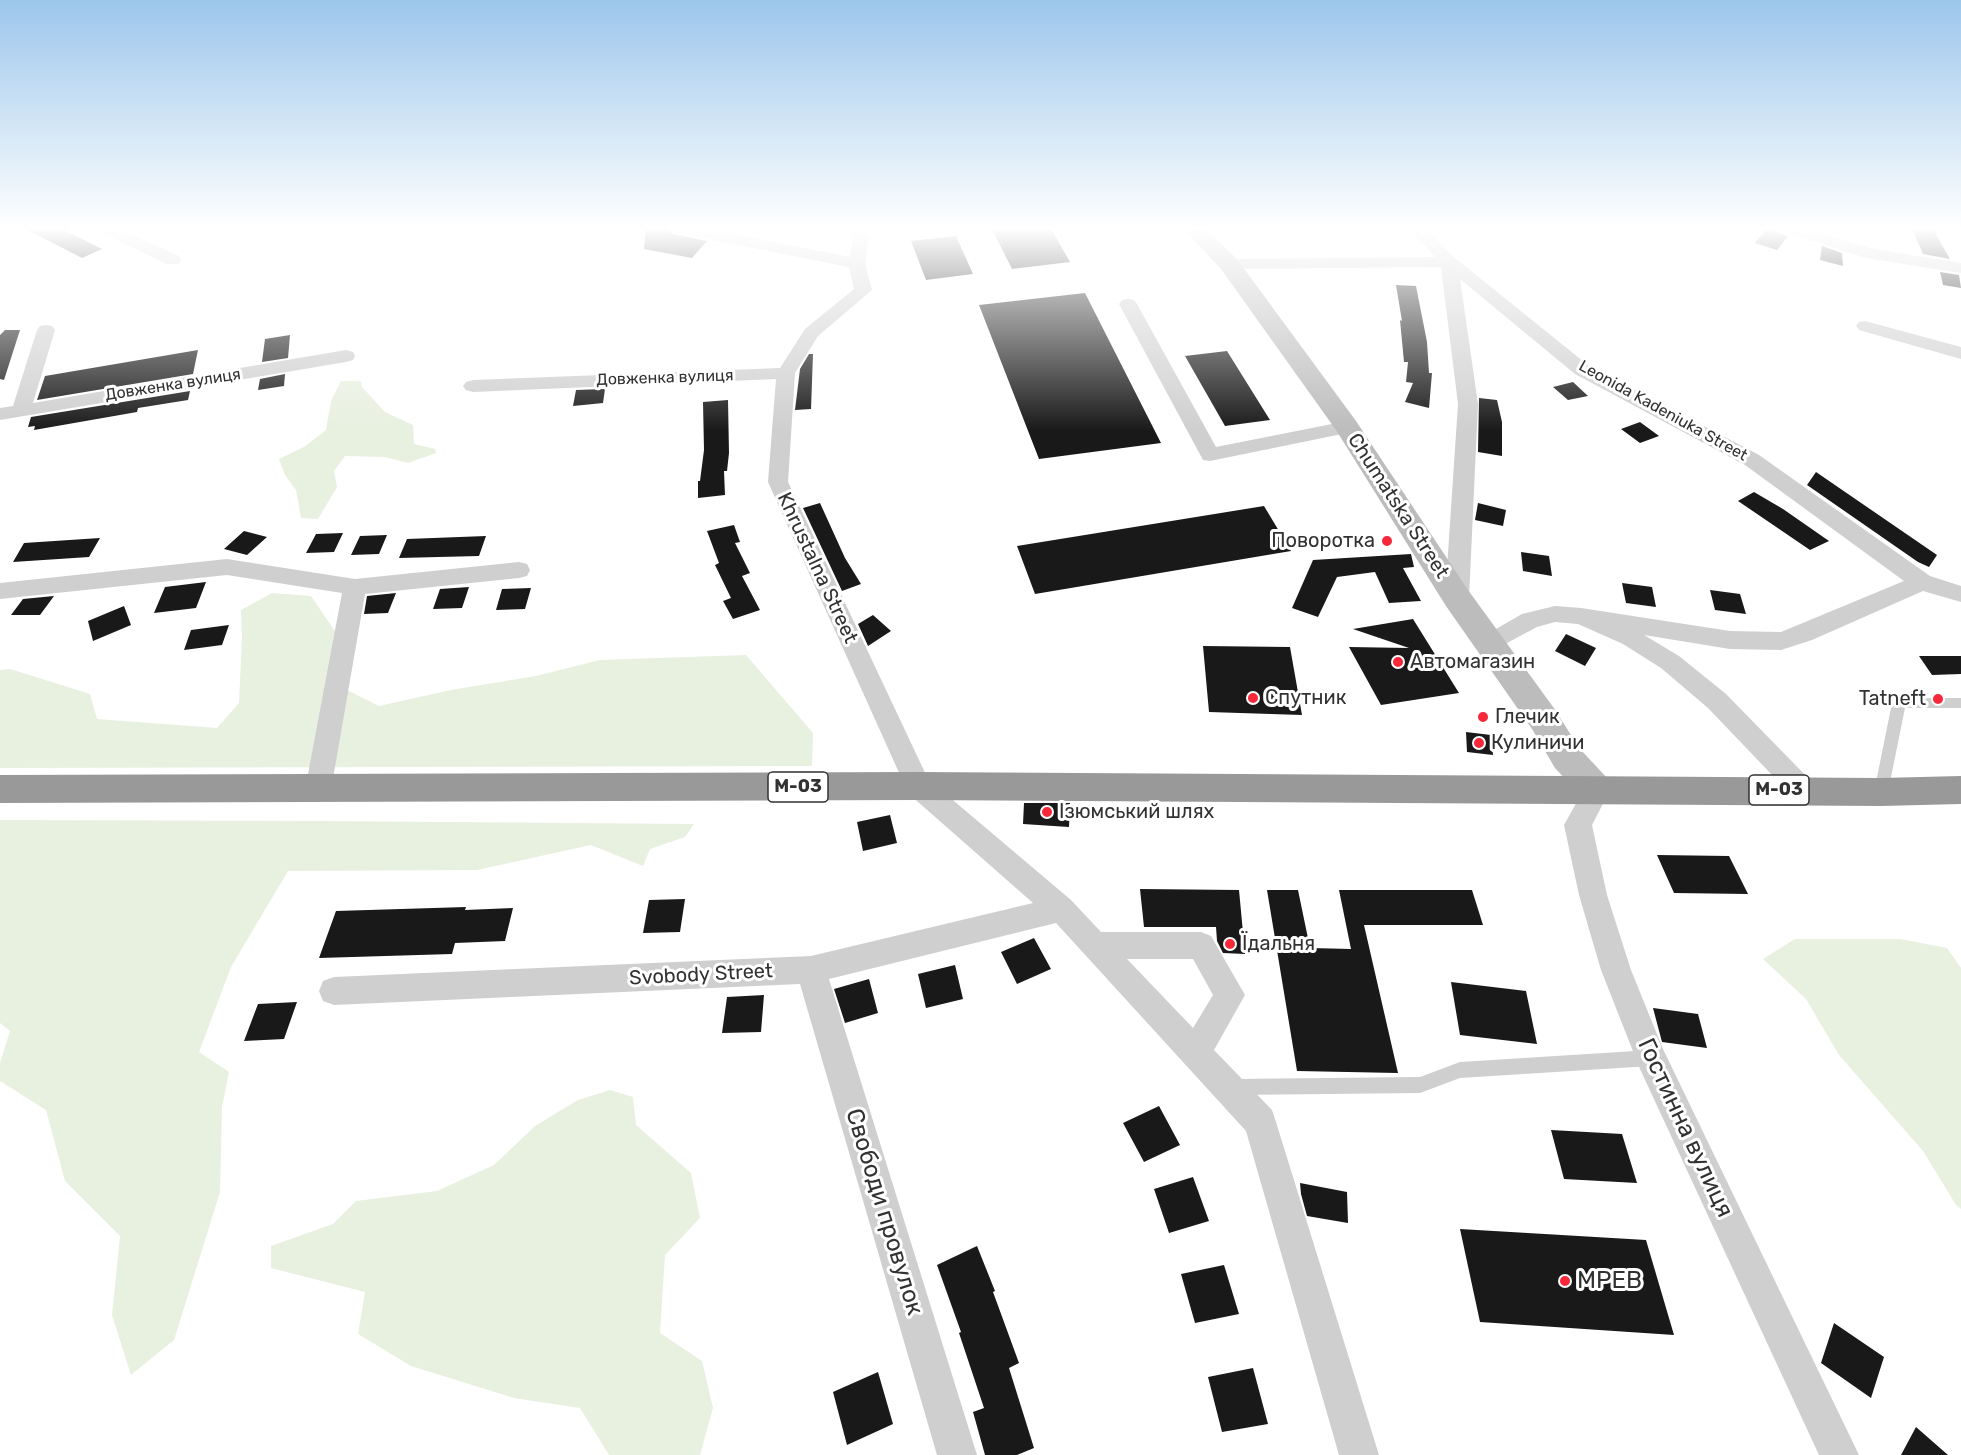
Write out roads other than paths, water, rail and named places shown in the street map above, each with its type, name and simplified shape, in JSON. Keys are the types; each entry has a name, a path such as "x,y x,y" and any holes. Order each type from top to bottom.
{"highway":[{"name":"М-03","path":"0,789 318,790 918,786 1881,792 1961,790"}],"street":[{"name":"Khrustalna Street","path":"857,295 811,333 786,373 778,482 918,786"},
{"name":"Chumatska Street","path":"1251,295 1347,427 1457,598 1544,720 1567,758 1597,790"},
{"path":"1453,295 1468,404 1457,598"},
{"name":"Leonida Kadeniuka Street","path":"1490,295 1582,370 1752,460 1922,582 1961,594"},
{"path":"1128,304 1210,455 1347,427"},
{"path":"1865,326 1961,353"},
{"path":"21,410 46,330"},
{"name":"Довженка вулиця","path":"0,414 346,356"},
{"name":"Довженка вулиця","path":"473,386 786,373"},
{"path":"0,591 227,567 355,587 519,570"},
{"path":"1490,643 1530,620 1555,614 1581,616 1730,640 1781,641 1804,634 1922,582"},
{"path":"318,790 355,587"},
{"path":"1581,616 1631,638 1670,662 1717,701 1804,790"},
{"path":"918,786 1061,909 1260,1122 1359,1455"},
{"name":"Гостинна вулиця","path":"1597,790 1578,825 1593,895 1616,970 1651,1058 1839,1455"},
{"name":"Svobody Street","path":"334,991 811,970 1061,909"},
{"path":"1095,945 1201,945 1230,995 1195,1053"},
{"name":"Свободи провулок","path":"811,970 957,1455"}],"lane":[{"path":"1881,792 1899,703 1961,703"},
{"path":"1227,1088 1420,1085 1460,1070 1651,1058"}],"place":[{"name":"Поворотка","path":"1387,541"},
{"name":"Автомагазин","path":"1398,662"},
{"name":"Спутник","path":"1253,698"},
{"name":"Tatneft","path":"1938,699"},
{"name":"Глечик","path":"1483,717"},
{"name":"Кулиничи","path":"1479,743"},
{"name":"Ізюмський шлях","path":"1047,812"},
{"name":"Їдальня","path":"1230,944"},
{"name":"МРЕВ","path":"1565,1281"}]}
